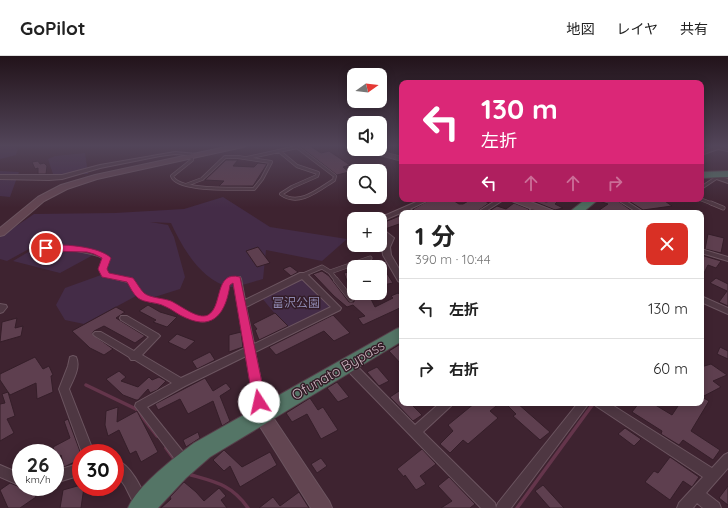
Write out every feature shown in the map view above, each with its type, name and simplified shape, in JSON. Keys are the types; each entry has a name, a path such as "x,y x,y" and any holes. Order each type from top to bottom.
{"highway":[{"path":"709,176 728,176"},
{"path":"578,210 589,202"},
{"name":"Ofunato Bypass","path":"142,507 168,478 184,463 202,450 399,335"}],"street":[{"path":"0,177 55,178 105,166"},
{"path":"0,233 42,199 64,187 84,180 148,166"},
{"path":"405,209 421,202"},
{"path":"484,210 497,202"},
{"path":"523,202 544,210"},
{"path":"624,202 637,210"},
{"path":"533,210 537,207"},
{"path":"387,217 399,212"},
{"path":"387,235 391,238 387,245"},
{"path":"387,252 399,275"},
{"path":"704,252 728,260"},
{"path":"184,463 140,406 180,383 337,308 303,275 241,306"},
{"path":"237,279 262,415 322,508"},
{"path":"704,300 728,310"},
{"path":"124,318 155,336 134,356"},
{"path":"98,334 180,383"},
{"path":"73,360 73,366 64,389 85,444"},
{"path":"348,364 490,508"},
{"path":"415,432 444,406"},
{"path":"503,508 582,406"},
{"path":"605,406 713,476"},
{"path":"684,508 728,459"},
{"path":"0,471 12,476"},
{"path":"124,473 142,507"},
{"path":"696,494 714,508"}],"lane":[{"path":"184,166 172,176 173,179 180,184 194,187 254,189 262,179 269,166"},
{"path":"186,185 202,179 216,166"},
{"path":"297,166 318,173 317,176 292,187 281,194 285,198 302,198 334,180 335,176 322,166"},
{"path":"704,201 723,208"},
{"path":"42,245 46,248 87,250 97,252 106,258 102,269 106,275 130,280 142,296 168,303 190,316 202,320 211,318 216,312 226,284 229,281 237,279"},
{"path":"366,260 370,258"},
{"path":"303,275 322,267 330,272 347,294"},
{"path":"330,272 347,268"}],"green space":[{"path":"50,166 87,166 88,174 53,174"},
{"path":"0,171 19,172 10,197 0,196"},
{"path":"223,197 270,227 347,239 322,261 266,250 263,279 230,287 220,284 201,270 187,252 171,223 150,222 168,225 174,237 185,277 180,289 145,300 136,296 84,324 65,320 56,305 65,288 101,275 98,269 101,259 95,254 60,273 13,261 42,244 38,244 7,261 0,259 0,237 34,214 115,213 184,209"},
{"name":"富沢公園","path":"301,278 332,307 287,328 261,297"}],"building":[{"path":"34,166 47,166 46,174 38,174 38,168 35,169"},
{"path":"220,166 266,166 253,186 219,186 224,181 205,180"},
{"path":"325,166 346,166 343,167 347,170 347,172 337,175"},
{"path":"426,202 456,202 459,204 467,202 489,203 479,210 413,209"},
{"path":"535,202 557,202 555,204 563,208 555,210"},
{"path":"602,202 619,202 631,210 599,210 608,204"},
{"path":"631,202 666,202 672,206 643,210"},
{"path":"514,203 529,209 491,210 497,206 506,209"},
{"path":"399,216 399,224 387,228 387,221"},
{"path":"708,234 724,238 721,253 705,249"},
{"path":"258,247 270,263 257,267 246,251"},
{"path":"704,256 721,261 716,268 708,265 704,273"},
{"path":"290,266 298,272 291,276 283,269"},
{"path":"322,271 329,276 349,302 354,302 354,300 372,300 375,307 393,298 391,296 398,293 399,308 363,325 358,318 365,316 353,305 347,307 313,274"},
{"path":"347,272 347,281 344,273"},
{"path":"387,274 393,283 387,284"},
{"path":"716,278 728,284 728,306 719,302 727,291 710,283"},
{"path":"148,305 160,312 177,317 167,327 153,322 156,320 139,311"},
{"path":"116,307 125,312 116,318 145,336 135,343 104,326 94,331 92,334 113,349 104,355 90,348 72,331"},
{"path":"275,313 288,326 259,340 255,330 257,329 253,324"},
{"path":"333,315 350,333 334,341 324,331 276,355 269,347"},
{"path":"17,318 15,328 23,326 21,336 0,342 2,322"},
{"path":"241,332 243,347 229,352 229,335"},
{"path":"177,334 195,341 185,350 168,342"},
{"path":"399,345 399,362 389,351"},
{"path":"720,347 728,351 728,359 717,354"},
{"path":"210,352 215,360 197,369 192,361"},
{"path":"35,357 43,369 49,366 53,375 51,376 53,392 37,399 36,383 10,395 0,380 0,374"},
{"path":"711,364 727,375 713,381 721,387 704,396 704,366"},
{"path":"377,367 389,381 379,386 367,372"},
{"path":"119,371 126,377 121,381 138,387 149,377 152,380 159,377 166,381 157,390 150,393 148,389 138,400 136,400 123,395 106,379"},
{"path":"205,378 213,391 226,383 231,389 220,396 230,421 222,426 213,401 188,414 180,399 158,410 155,404"},
{"path":"337,382 349,397 338,402 327,388"},
{"path":"399,391 399,406 413,406 422,415 413,421 390,397"},
{"path":"8,392 15,416 7,419 14,433 0,441 0,404 5,403 2,394"},
{"path":"310,398 318,410 323,407 338,430 321,439 307,414 292,422 286,413"},
{"path":"704,398 709,401 691,431 720,450 713,460 683,440 679,445 661,434 662,431 632,412 637,406 657,406 672,415 678,406 704,406"},
{"path":"471,406 496,406 490,411 498,418 468,444 463,440 450,453 440,444 453,431 448,425"},
{"path":"508,406 520,406 550,432 540,440 513,416 516,414"},
{"path":"118,407 117,422 137,411 158,452 141,462 136,451 130,454 119,430 108,436 105,425 106,411"},
{"path":"68,419 77,444 72,444 72,463 64,467 64,444 59,444 70,438 64,421"},
{"path":"625,428 641,439 634,446 618,434"},
{"path":"198,432 200,438 186,447 183,440"},
{"path":"422,449 436,464 420,476 426,484 416,490 405,475 404,477 397,469"},
{"path":"224,450 242,467 270,452 277,465 240,487 230,466 224,471 213,460"},
{"path":"670,457 699,477 692,487 683,481 670,500 645,482 654,471 658,473"},
{"path":"321,458 327,466 317,473 311,464"},
{"path":"449,477 475,504 470,508 441,508 452,501 438,486"},
{"path":"184,482 204,501 219,488 226,496 221,500 227,508 161,508 171,499 170,497"},
{"path":"10,483 12,484 12,496 36,497 20,508 8,508 0,490"},
{"path":"543,485 564,508 550,508 535,491"},
{"path":"728,486 728,505 719,498"},
{"path":"72,488 72,496 83,496 81,508 60,508 62,496 64,496 64,490"},
{"path":"299,492 309,508 259,508 273,497 280,506"}],"waterway":[{"path":"86,385 136,409 157,436"},
{"path":"517,508 592,406"},
{"path":"166,448 174,459"},
{"path":"191,475 216,482 230,489 248,508"}],"route":[{"path":"46,248 87,250 97,252 106,258 102,269 106,275 130,280 142,296 168,303 190,316 202,320 211,318 216,312 226,284 229,281 237,279 259,402"}]}
